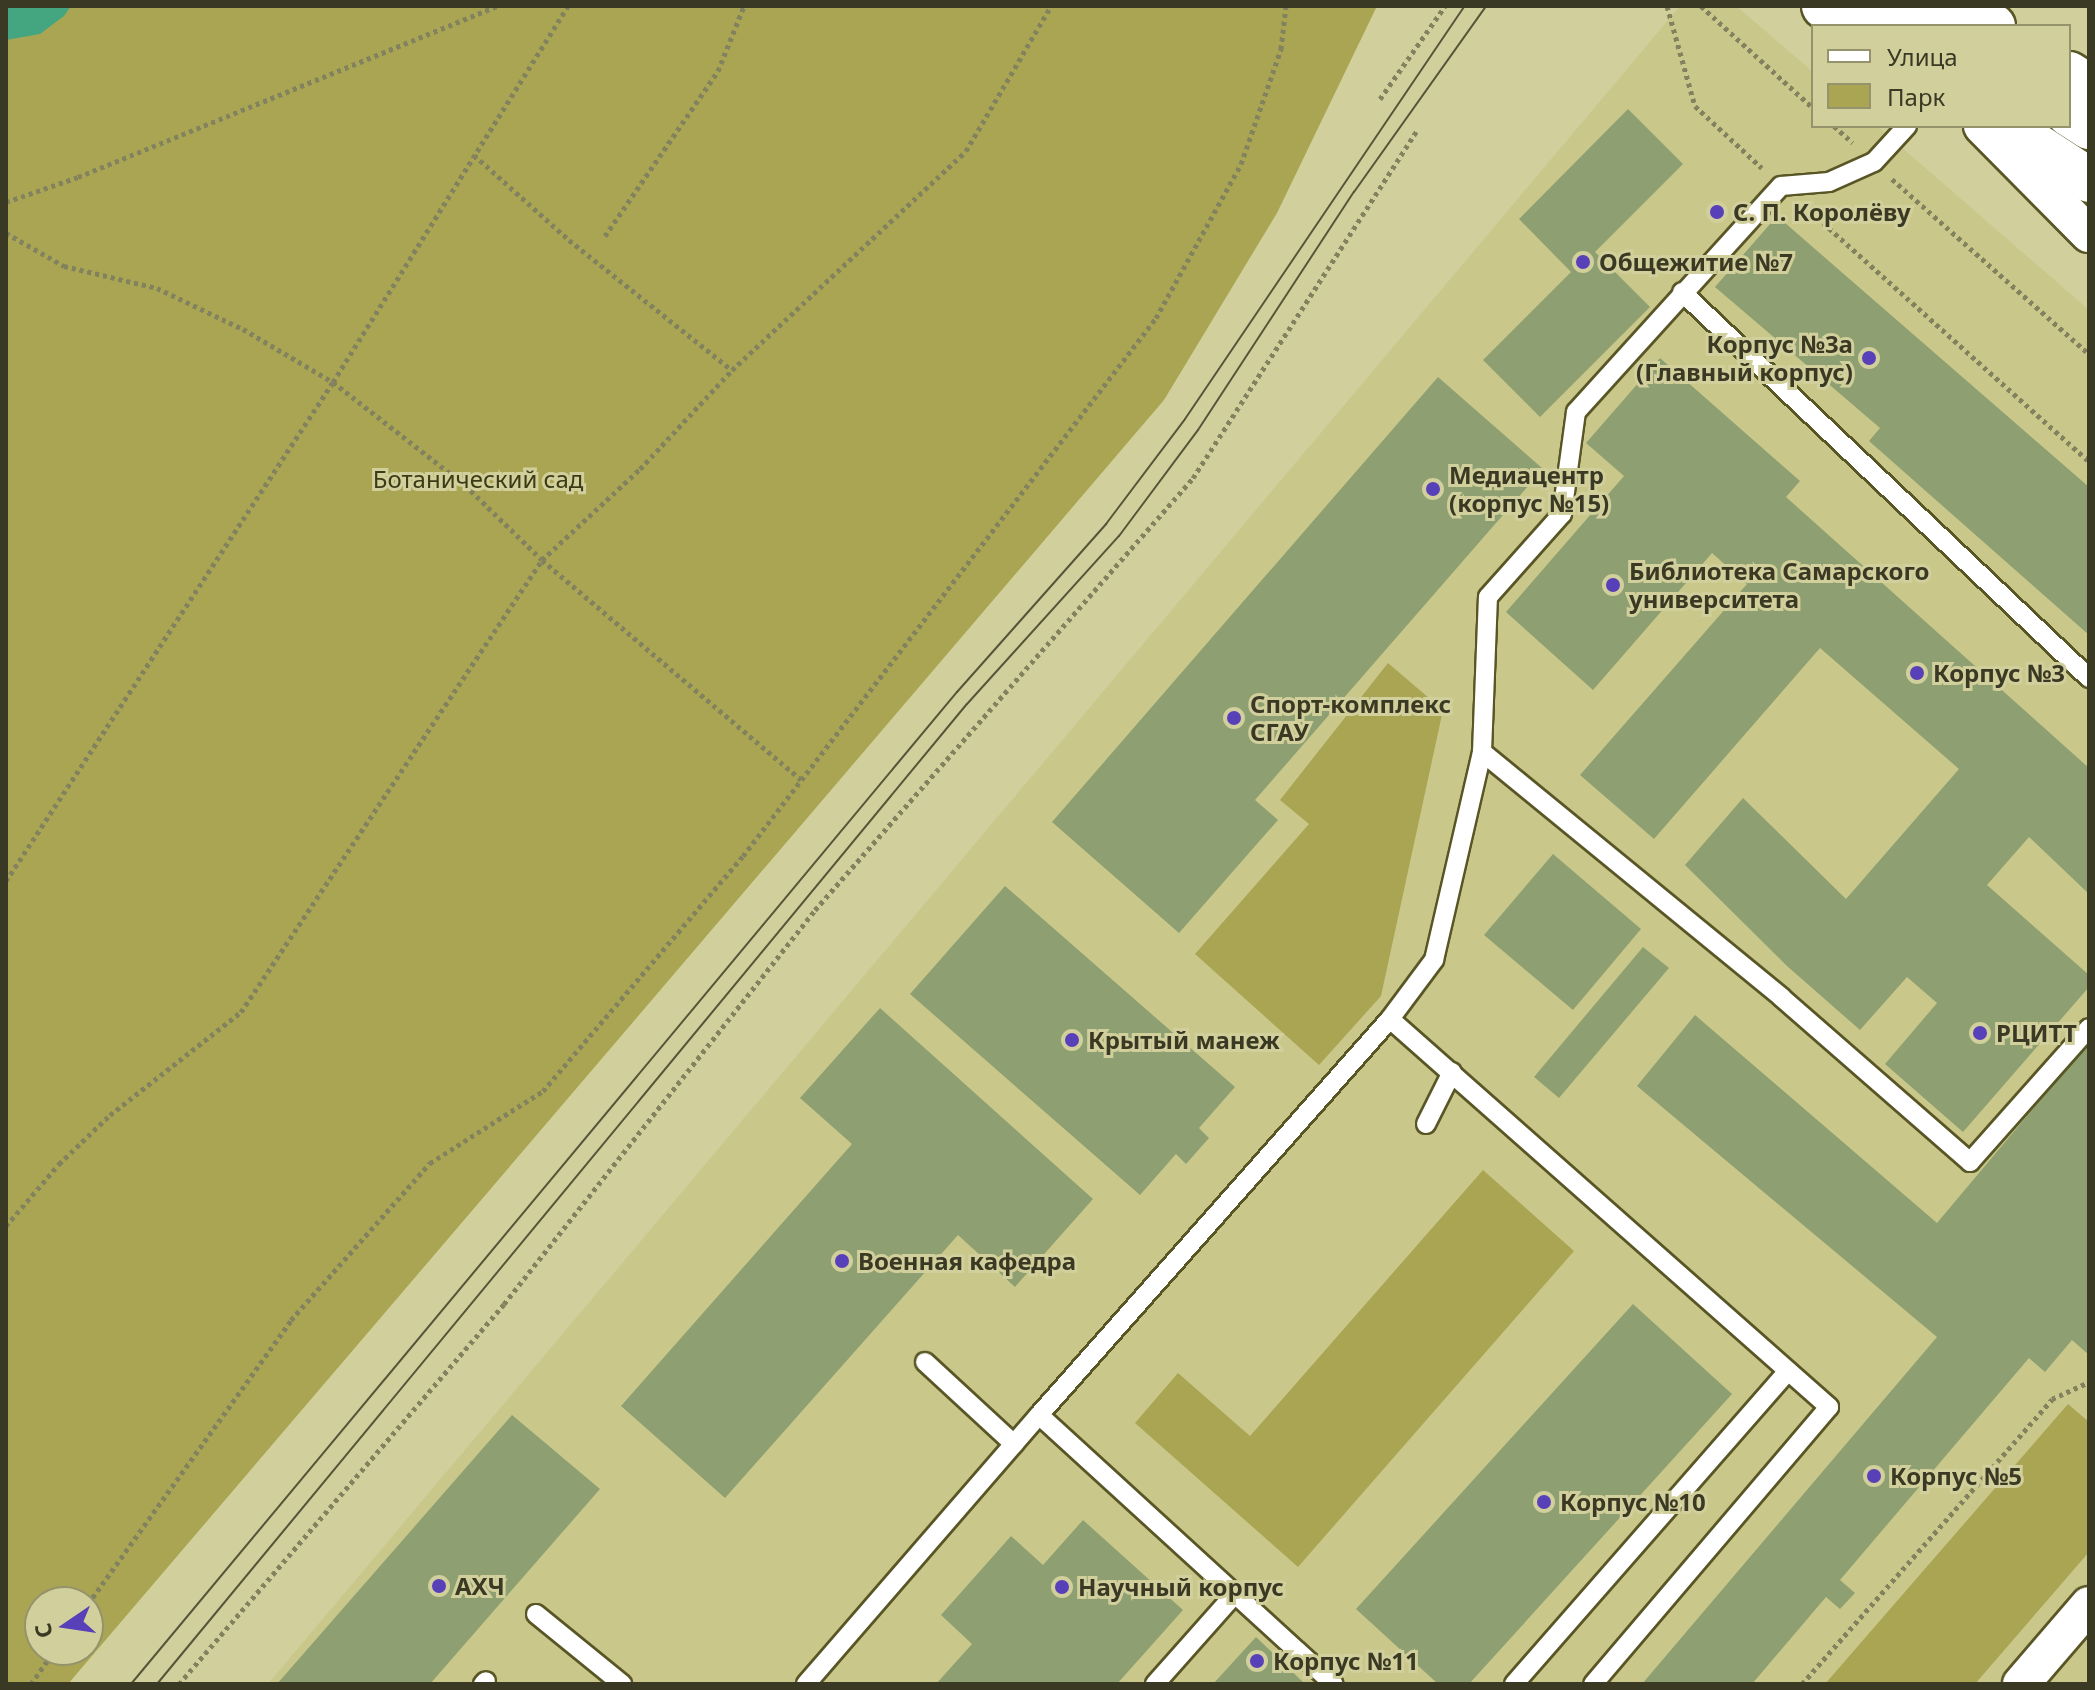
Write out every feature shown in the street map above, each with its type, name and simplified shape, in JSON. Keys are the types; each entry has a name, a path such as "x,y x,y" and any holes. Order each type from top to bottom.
{"main road":[{"path":"1824,6 1851,24"},
{"path":"1901,6 1929,24"},
{"path":"1962,6 1990,24"},
{"path":"2071,75 2089,87"},
{"path":"2071,115 2089,127"},
{"path":"2009,128 2089,180"}],"street":[{"path":"1867,6 1884,24"},
{"path":"1984,128 2089,234"},
{"path":"2021,1684 2089,1605"}],"lane":[{"path":"806,1684 1039,1415 1390,1019 1434,960 1482,752 1488,597 1562,514 1576,412 1781,186 1829,182 1874,162 1905,128"},
{"path":"1682,292 2089,678"},
{"path":"1482,752 1781,997 1970,1162 2089,1028"},
{"path":"1390,1019 1829,1407 1593,1684"},
{"path":"1426,1124 1452,1072"},
{"path":"925,1362 1014,1444"},
{"path":"1514,1684 1788,1371"},
{"path":"1039,1415 1334,1684"},
{"path":"1155,1684 1235,1594"},
{"path":"536,1614 622,1684"}],"path":[{"path":"6,202 78,177 497,6"},
{"path":"6,881 333,382 568,6"},
{"path":"605,236 718,71 744,6"},
{"path":"6,1226 59,1164 110,1115 241,1012 542,560 640,469 732,370 966,151 1051,6"},
{"path":"101,1586 291,1320 430,1163 543,1091 803,781 1156,318 1241,164 1281,49 1286,6"},
{"path":"1380,99 1445,6"},
{"path":"1667,6 1695,106 2089,461"},
{"path":"1701,6 1811,106"},
{"path":"179,1684 504,1304 815,910 1193,478 1417,130"},
{"path":"474,155 569,240 732,370"},
{"path":"1904,191 2089,354"},
{"path":"6,233 64,266 157,288 243,329 333,382 465,485 542,560 803,781"},
{"path":"1802,1684 2052,1399 2089,1382"},
{"path":"31,1684 44,1666"}],"shaded area":[{"path":"6,6 71,6 64,16 40,34 6,40"},
{"path":"1680,6 1736,6 1811,70 1811,128 1879,128 2089,310 2089,1684 268,1684"}],"green space":[{"name":"Ботанический сад","path":"6,6 1377,6 1277,213 1164,400 104,1642 104,1586 24,1586 24,1666 83,1666 68,1684 6,1684"},
{"path":"1388,663 1443,710 1381,996 1319,1065 1195,954 1309,824 1280,800"},
{"path":"1483,1170 1574,1251 1298,1567 1135,1423 1178,1373 1250,1436"},
{"path":"2068,1404 2089,1422 2089,1552 1975,1684 1825,1684"}],"building":[{"name":"Общежитие №7","path":"1628,109 1683,164 1595,252 1650,307 1540,417 1483,360 1571,272 1519,219"},
{"name":"Корпус №3a (Главный корпус)","path":"1777,216 2089,487 2089,635 1869,441 1880,428 1715,287"},
{"name":"Корпус №3","path":"1660,358 1800,481 1786,497 2089,768 2089,894 2029,837 1987,885 2089,975 2089,987 1963,1132 1885,1064 1937,1003 1907,977 1860,1030 1787,966 1685,865 1743,798 1846,899 1959,769 1820,648 1654,839 1580,775 1747,584 1712,553 1593,690 1506,612 1624,476 1586,443"},
{"name":"Спорт-комплекс СГАУ","path":"1438,377 1543,469 1255,800 1278,820 1179,933 1052,822"},
{"path":"1553,854 1641,929 1573,1010 1484,935"},
{"name":"Крытый манеж","path":"1005,886 1235,1087 1199,1128 1209,1138 1186,1164 1176,1154 1140,1195 910,994"},
{"path":"1643,947 1669,968 1559,1098 1534,1077"},
{"name":"Военная кафедра","path":"880,1008 1093,1199 1015,1287 958,1235 725,1498 621,1406 852,1144 800,1098"},
{"path":"1695,1015 1937,1223 2089,1042 2089,1355 2072,1340 2045,1372 2029,1358 1840,1580 1855,1593 1840,1609 1826,1597 1752,1684 1642,1684 1937,1337 1637,1086"},
{"name":"Корпус №10","path":"1633,1304 1732,1394 1469,1684 1438,1684 1356,1609"},
{"name":"АХЧ","path":"512,1415 600,1489 430,1684 277,1684"},
{"name":"Научный корпус","path":"1083,1520 1183,1610 1117,1684 936,1684 972,1644 941,1615 1011,1536 1043,1565"},
{"name":"Корпус №11","path":"1256,1637 1305,1684 1213,1684"}],"tram line":[{"path":"131,1684 957,692 1106,524 1185,419 1465,6"},
{"path":"157,1684 967,704 1119,536 1198,430 1354,192 1486,6"}],"place":[{"name":"С. П. Королёву","path":"1717,212"},
{"name":"Общежитие №7","path":"1583,262"},
{"name":"Корпус №3a (Главный корпус)","path":"1869,358"},
{"name":"Медиацентр (корпус №15)","path":"1433,489"},
{"name":"Библиотека Самарского университета","path":"1613,585"},
{"name":"Корпус №3","path":"1917,673"},
{"name":"Спорт-комплекс СГАУ","path":"1234,718"},
{"name":"РЦИТТ","path":"1980,1033"},
{"name":"Крытый манеж","path":"1072,1040"},
{"name":"Военная кафедра","path":"842,1261"},
{"name":"Корпус №5","path":"1874,1476"},
{"name":"Корпус №10","path":"1544,1502"},
{"name":"АХЧ","path":"439,1586"},
{"name":"Научный корпус","path":"1062,1587"},
{"name":"Корпус №11","path":"1257,1661"}]}
